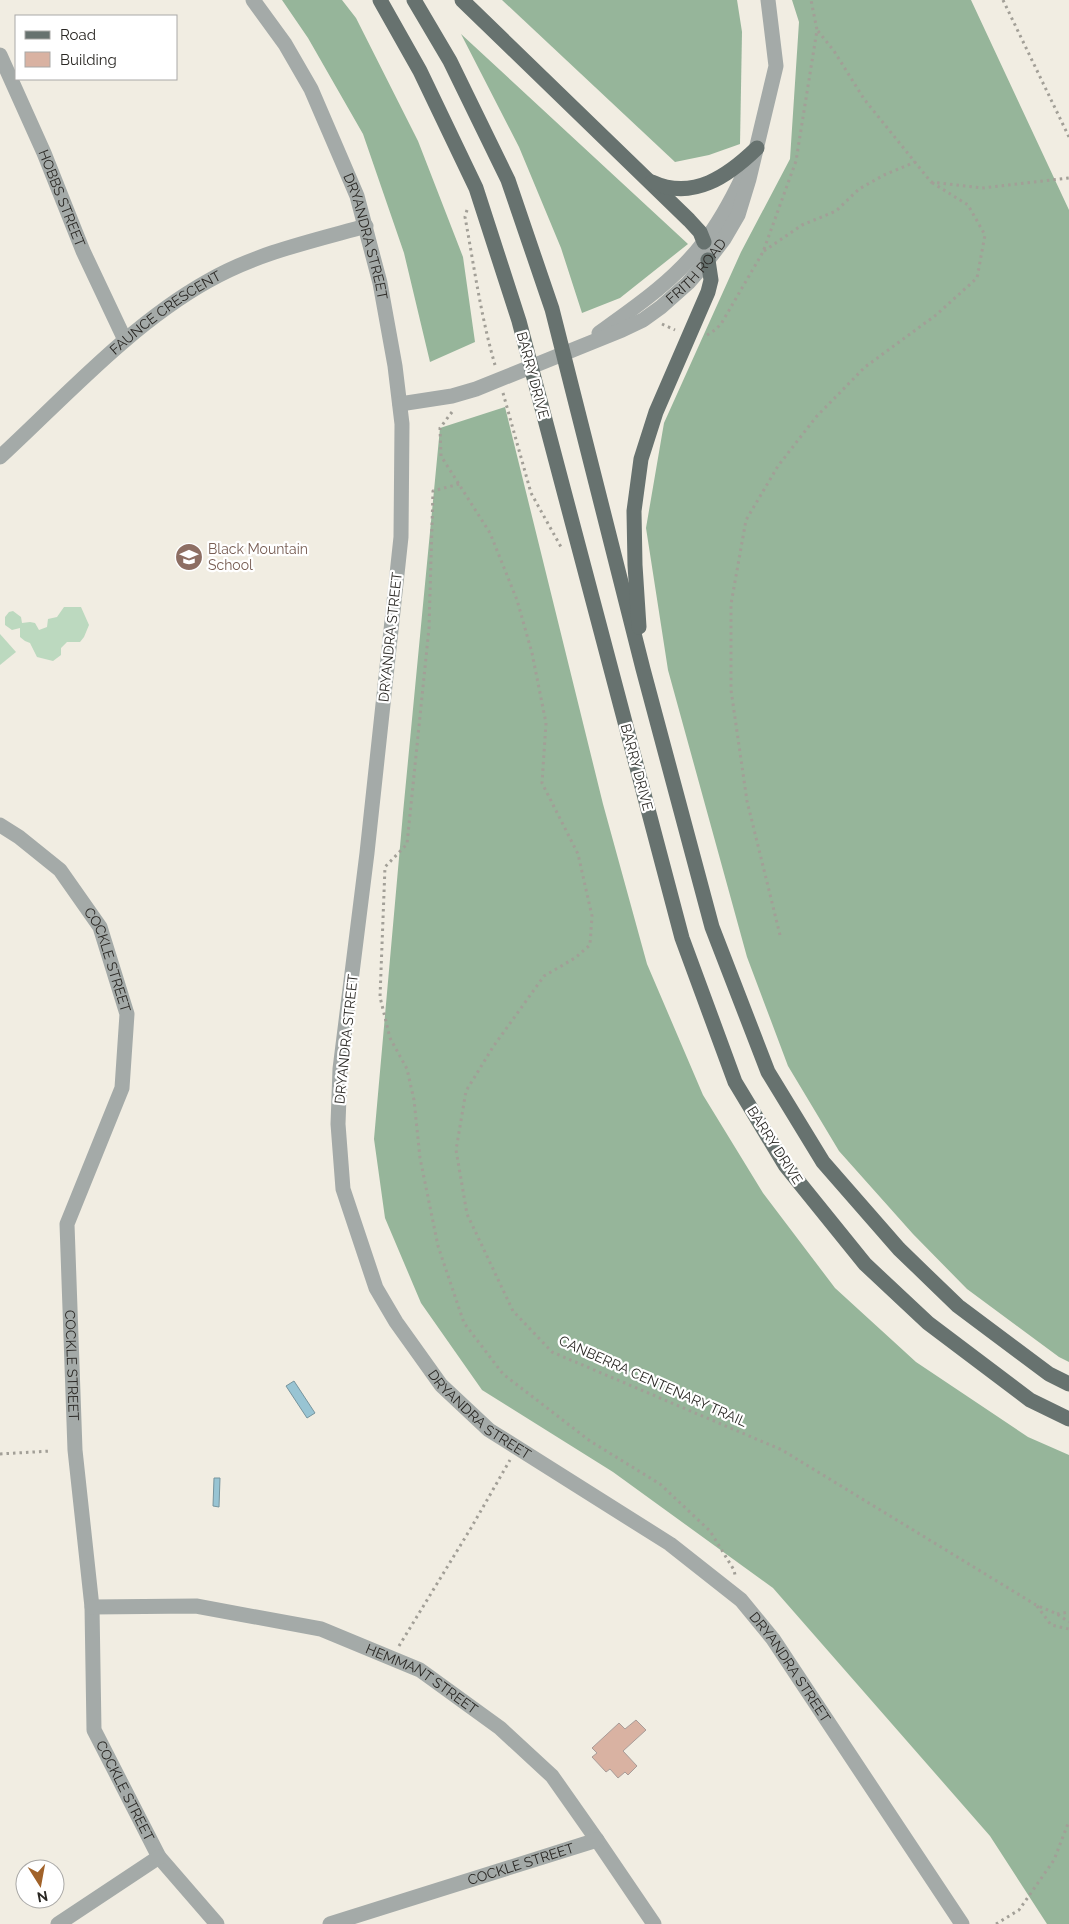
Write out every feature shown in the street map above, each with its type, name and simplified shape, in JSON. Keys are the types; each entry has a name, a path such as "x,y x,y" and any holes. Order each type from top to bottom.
{"main road":[{"name":"BARRY DRIVE","path":"380,0 420,71 476,188 519,321 682,938 735,1082 785,1164 864,1264 928,1323 1030,1400 1069,1419"},
{"path":"414,0 450,61 508,180 552,309 642,669 712,927 768,1072 823,1162 899,1249 958,1306 1050,1374 1069,1384"},
{"path":"462,0 689,220 700,232 704,242"},
{"path":"648,180 662,186 681,188 706,185 737,167 757,148"},
{"path":"642,669 635,565 634,511 636,488 641,458 656,412 690,336 712,280 708,260"}],"street":[{"name":"DRYANDRA STREET","path":"253,0 285,44 311,89 358,196 388,325 400,404 402,446 401,537 367,853 340,1069 338,1124 343,1189 376,1288 396,1322 441,1384 489,1430 670,1544 741,1600 773,1639 962,1924"},
{"name":"FRITH ROAD","path":"400,404 452,396 511,377 644,320 678,292 708,260 724,239 738,215 744,200 776,66 768,0"},
{"name":"HOBBS STREET","path":"0,55 44,153 83,251 125,340"},
{"name":"FRITH ROAD","path":"582,346 660,288 704,242 726,208 757,148"},
{"name":"FAUNCE CRESCENT","path":"0,457 125,340 163,310 209,281 263,256 366,226"},
{"path":"704,242 708,260"},
{"name":"COCKLE STREET","path":"0,825 19,837 60,870 100,928 127,1014 122,1088 67,1224 75,1450 92,1607 94,1730 159,1857 217,1924"},
{"name":"HEMMANT STREET","path":"92,1607 196,1606 321,1629 420,1670 500,1728 552,1776 654,1924"},
{"name":"COCKLE STREET","path":"330,1924 597,1840"},
{"path":"58,1924 159,1857"}],"path":[{"path":"654,322 690,336 701,337 715,330 737,298 763,252 796,161 817,30 811,0"},
{"path":"1003,0 1069,137"},
{"path":"780,935 747,801 731,690 731,604 746,520 778,466 816,417 865,366 936,315 977,278 985,235 968,205 930,182 864,99 834,51 817,30"},
{"path":"763,252 802,225 836,211 859,189 884,175 915,162"},
{"path":"930,182 982,188 1069,178"},
{"path":"476,188 465,217 489,344"},
{"path":"498,396 506,392"},
{"name":"CANBERRA CENTENARY TRAIL","path":"458,409 453,410 440,428 441,456 490,533 517,600 532,653 546,724 542,783 578,854 592,916 590,945 575,958 544,976 493,1047 466,1091 456,1150 467,1214 513,1311 552,1352 782,1450 1036,1605 1057,1614 1069,1622"},
{"path":"512,421 531,493 563,552"},
{"path":"459,484 433,491 429,628 407,844 385,867 380,997 390,1038 406,1069 414,1100 420,1158 438,1246 464,1322 503,1374 590,1441 660,1484 710,1531 734,1570 741,1600"},
{"path":"0,1454 51,1451"},
{"path":"391,1658 471,1528 510,1460"},
{"path":"1036,1605 1051,1625 1069,1629"},
{"path":"1057,1614 1069,1612"},
{"path":"996,1924 1019,1910 1039,1882 1054,1860 1069,1821"}],"green space":[{"path":"282,0 342,0 356,18 418,141 463,257 475,342 430,362 404,253 363,134 308,38"},
{"path":"502,0 737,0 742,32 740,144 709,155 675,162"},
{"path":"792,0 971,0 1069,210 1069,1362 1059,1357 967,1289 913,1234 839,1151 788,1066 747,957 668,670 646,528 664,423 741,252 790,159 799,22"},
{"path":"461,34 688,244 620,298 582,313 561,248 519,147"},
{"path":"505,407 603,804 647,964 703,1095 763,1193 835,1288 916,1362 1028,1437 1069,1455 1069,1924 1047,1924 990,1836 773,1588 613,1472 482,1390 421,1303 385,1218 374,1139 440,428"},
{"path":"64,607 81,607 89,625 80,642 67,642 61,648 61,655 53,661 37,657 30,643 20,637 20,628 12,630 5,625 5,617 9,612 13,611 21,617 22,623 35,623 39,630 47,627 48,619 57,617"},
{"path":"0,634 16,652 0,665"}],"water":[{"path":"294,1381 315,1413 307,1418 286,1386"},
{"path":"214,1478 220,1478 219,1507 213,1506"}],"building":[{"path":"636,1720 646,1730 623,1751 637,1766 628,1775 625,1772 618,1778 610,1769 606,1772 592,1757 597,1753 592,1748 619,1723 625,1729"}],"place":[{"name":"Black Mountain School","path":"189,557"}]}
